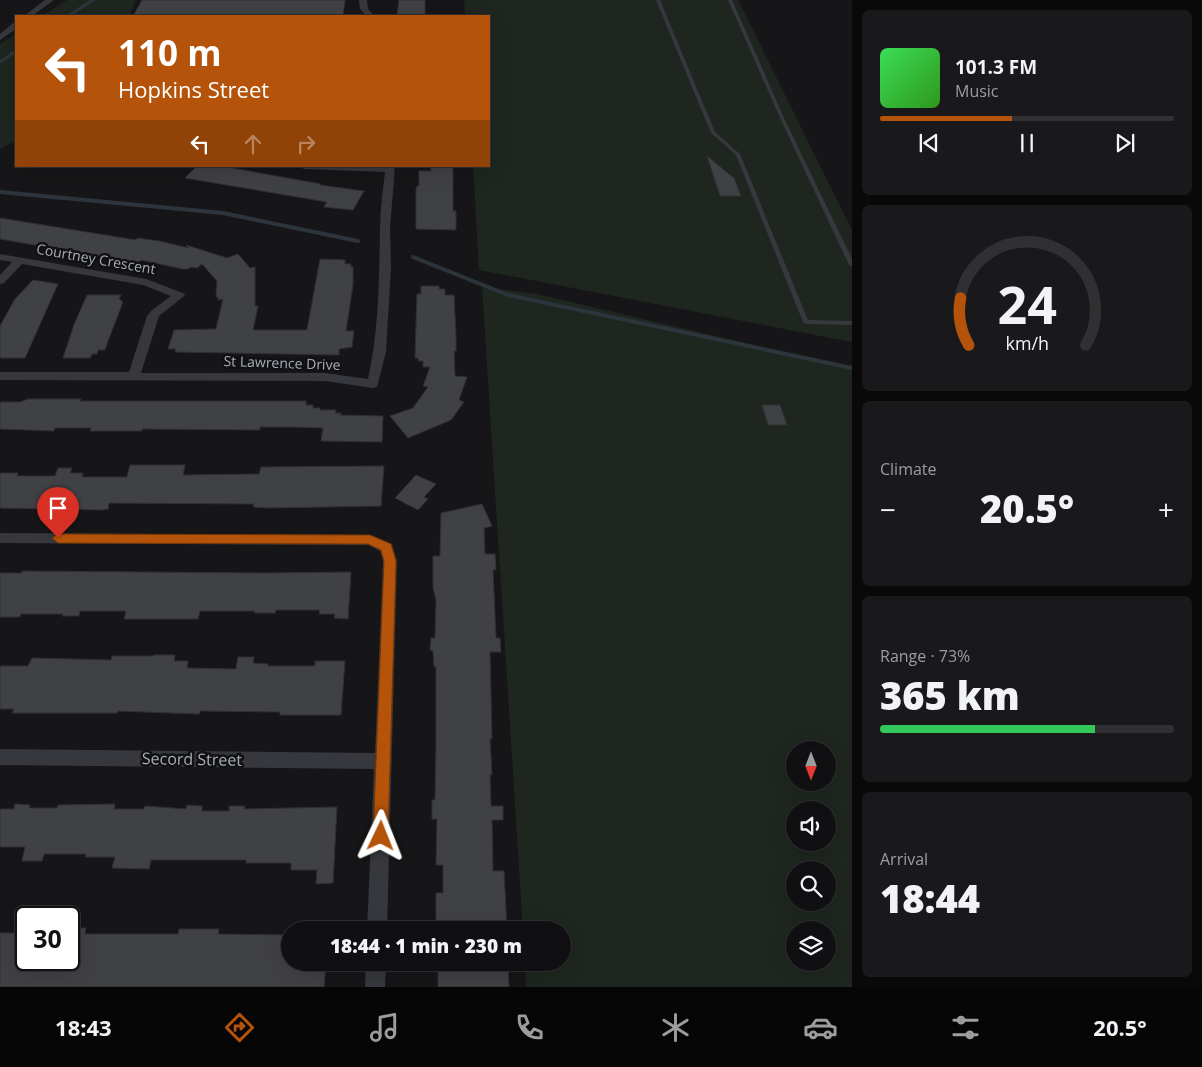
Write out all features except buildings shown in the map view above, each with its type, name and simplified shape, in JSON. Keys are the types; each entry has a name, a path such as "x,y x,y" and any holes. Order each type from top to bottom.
{"street":[{"path":"29,15 50,0"},
{"path":"364,0 364,9 369,15"},
{"path":"0,38 15,26"},
{"path":"347,167 390,168"},
{"name":"St Lawrence Drive","path":"0,376 325,378 373,384 380,352 386,268 385,228 390,168"},
{"name":"Courtney Crescent","path":"0,257 146,282 179,295 152,316 134,376"},
{"path":"0,281 19,260"},
{"path":"0,538 370,540 386,548 390,561 377,921"},
{"name":"Secord Street","path":"0,757 384,761"},
{"path":"375,987 376,971"}],"lane":[{"path":"658,0 713,133 739,155 806,322 852,323"},
{"path":"730,0 780,113 852,265"}],"shaded area":[{"path":"67,0 136,0 129,15 44,15"},
{"path":"464,0 738,0 852,230 852,342 479,270 473,167 490,167 490,15 465,15"},
{"path":"15,35 15,142 0,149 0,44"},
{"path":"482,287 537,294 839,365 852,366 852,987 526,987 525,971 571,971 571,921 522,921"}],"waterway":[{"path":"70,15 93,0"},
{"path":"0,62 15,52"},
{"path":"0,192 223,213 358,241"},
{"path":"413,257 508,295 852,368"}],"route":[{"path":"58,538 370,540 386,548 390,561 381,836"}]}
